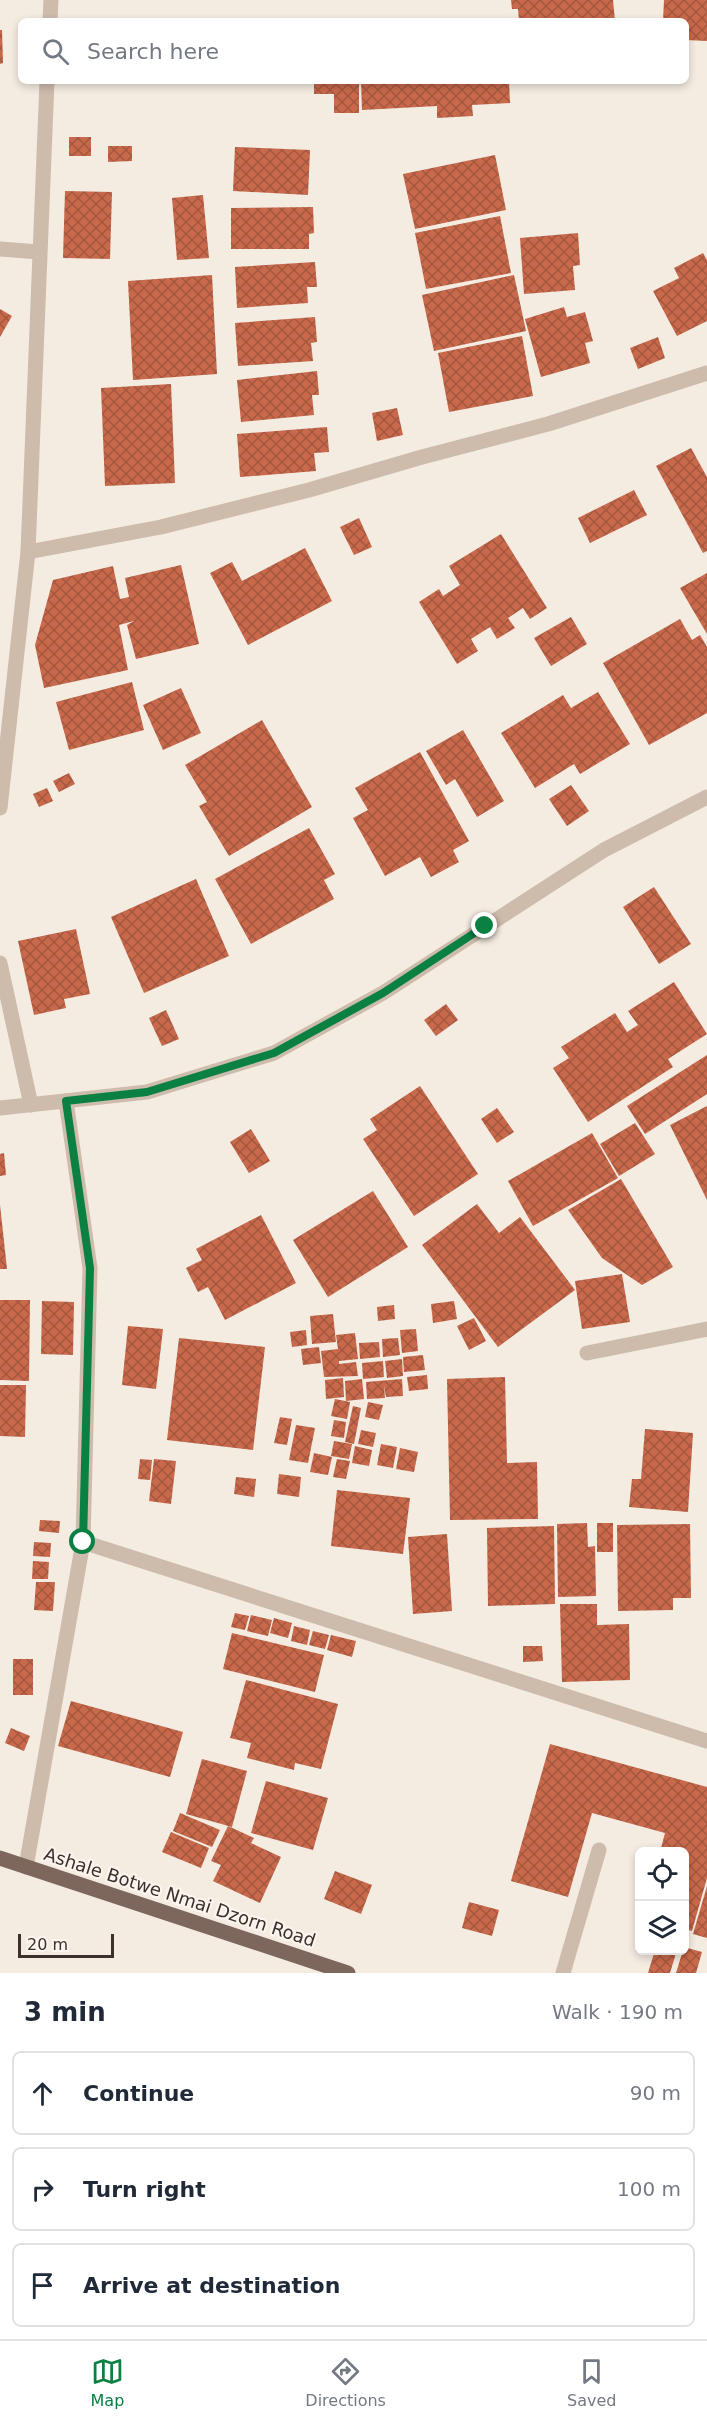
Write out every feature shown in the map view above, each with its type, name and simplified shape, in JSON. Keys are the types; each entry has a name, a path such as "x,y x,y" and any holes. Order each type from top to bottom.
{"main road":[{"name":"Ashale Botwe Nmai Dzorn Road","path":"0,1858 348,1973"}],"street":[{"path":"50,18 51,0"},
{"path":"0,808 28,552 47,84"},
{"path":"0,249 39,252"},
{"path":"28,552 161,527 309,490 548,424 707,373"},
{"path":"0,1108 147,1092 274,1053 383,993 604,850 707,797"},
{"path":"0,963 31,1105"},
{"path":"26,1867 83,1542 90,1268 66,1101"},
{"path":"587,1353 707,1329"},
{"path":"83,1542 707,1741"},
{"path":"563,1973 600,1850"}],"building":[{"path":"511,0 613,0 615,18 519,18 518,9 512,9"},
{"path":"664,0 707,0 707,41 689,40 689,18 663,18"},
{"path":"0,30 2,30 3,63 0,64"},
{"path":"314,84 359,84 359,113 334,113 334,94 314,94"},
{"path":"361,84 509,84 510,103 472,105 473,116 437,118 437,106 362,110"},
{"path":"69,137 91,137 91,156 69,156"},
{"path":"108,146 132,146 132,161 108,162"},
{"path":"235,147 310,150 308,195 233,191"},
{"path":"495,155 506,210 415,229 403,174"},
{"path":"65,191 112,192 110,259 63,258"},
{"path":"203,195 209,258 177,260 172,198"},
{"path":"313,207 314,233 309,234 309,249 231,249 231,208"},
{"path":"500,216 511,273 426,289 415,233"},
{"path":"578,233 580,265 573,266 575,290 524,294 520,238"},
{"path":"703,253 707,260 707,321 677,336 653,291 679,278 674,268"},
{"path":"315,262 317,287 307,287 308,303 237,308 235,267"},
{"path":"212,275 217,374 133,380 128,281"},
{"path":"514,275 526,331 434,351 422,295"},
{"path":"564,307 567,317 585,312 593,341 585,343 590,363 541,377 525,319"},
{"path":"0,309 12,316 0,337"},
{"path":"315,317 317,342 311,343 313,361 238,366 235,323"},
{"path":"522,336 533,396 449,412 438,353"},
{"path":"658,337 665,358 638,369 630,348"},
{"path":"317,371 319,395 312,395 314,415 241,422 237,380"},
{"path":"171,384 175,483 105,486 101,388"},
{"path":"397,408 403,435 377,441 372,413"},
{"path":"327,427 329,452 314,453 316,471 240,477 237,434"},
{"path":"691,448 707,477 707,551 703,553 656,466"},
{"path":"634,490 647,515 590,543 578,518"},
{"path":"359,518 372,547 354,555 340,527"},
{"path":"501,534 547,608 530,619 523,608 508,618 515,628 497,639 490,627 471,639 478,651 457,664 419,602 439,589 443,596 460,585 449,566"},
{"path":"305,548 332,601 248,645 210,573 232,562 242,581"},
{"path":"181,565 199,644 136,659 127,625 134,621 119,625 128,670 44,688 35,645 53,580 113,566 120,599 129,597 125,578"},
{"path":"707,573 707,634 680,588"},
{"path":"571,617 587,644 551,666 534,638"},
{"path":"680,619 692,640 700,635 707,647 707,713 649,745 603,663"},
{"path":"132,682 144,730 69,750 56,702"},
{"path":"181,688 201,733 163,750 143,705"},
{"path":"598,692 630,744 580,774 574,764 535,788 501,733 563,695 571,708"},
{"path":"262,720 312,807 229,856 199,806 207,802 185,765"},
{"path":"463,730 504,801 477,817 455,779 446,785 426,751"},
{"path":"420,752 469,841 453,850 459,862 431,877 420,857 385,876 353,818 368,810 355,788"},
{"path":"69,773 75,784 59,792 53,781"},
{"path":"571,785 589,811 567,826 549,799"},
{"path":"47,788 53,801 39,807 33,794"},
{"path":"309,828 335,874 324,880 334,899 251,944 215,879"},
{"path":"196,879 229,956 144,993 111,917"},
{"path":"654,887 691,944 659,964 623,907"},
{"path":"76,929 90,994 64,999 66,1008 34,1015 18,941"},
{"path":"674,982 707,1034 668,1059 673,1067 588,1122 553,1068 569,1058 561,1047 615,1013 627,1032 638,1025 628,1011"},
{"path":"446,1004 458,1020 436,1036 424,1020"},
{"path":"166,1010 179,1039 162,1046 149,1018"},
{"path":"707,1055 707,1094 645,1134 627,1106"},
{"path":"420,1086 478,1174 414,1216 363,1139 377,1130 370,1119"},
{"path":"707,1106 707,1200 670,1125"},
{"path":"497,1108 514,1132 497,1143 481,1119"},
{"path":"635,1123 655,1154 619,1176 600,1144"},
{"path":"251,1129 270,1161 249,1173 230,1142"},
{"path":"592,1133 618,1178 533,1226 508,1181"},
{"path":"4,1153 6,1175 0,1176 0,1154"},
{"path":"621,1179 673,1267 642,1285 602,1258 568,1210"},
{"path":"373,1191 408,1247 328,1297 293,1240"},
{"path":"477,1204 499,1233 520,1217 575,1290 498,1347 422,1245"},
{"path":"0,1205 7,1269 0,1269"},
{"path":"261,1215 296,1283 225,1320 208,1287 198,1292 186,1268 202,1260 196,1249"},
{"path":"622,1274 630,1322 582,1329 575,1281"},
{"path":"0,1300 30,1300 29,1381 0,1380"},
{"path":"42,1301 74,1302 73,1355 41,1354"},
{"path":"454,1301 457,1319 433,1323 431,1304"},
{"path":"394,1305 395,1319 378,1321 377,1307"},
{"path":"333,1314 336,1342 312,1344 310,1316"},
{"path":"474,1318 486,1341 469,1350 457,1326"},
{"path":"128,1326 163,1329 156,1389 122,1385"},
{"path":"416,1329 418,1351 402,1353 400,1330"},
{"path":"306,1330 307,1345 292,1347 290,1332"},
{"path":"355,1333 358,1359 339,1361 339,1364 356,1362 358,1376 324,1377 321,1351 338,1349 336,1335"},
{"path":"179,1338 265,1347 253,1450 167,1440"},
{"path":"398,1338 400,1355 383,1357 382,1339"},
{"path":"379,1342 380,1357 360,1359 359,1343"},
{"path":"319,1347 321,1363 303,1365 301,1349"},
{"path":"423,1355 425,1370 404,1372 403,1357"},
{"path":"402,1359 403,1376 387,1378 385,1361"},
{"path":"383,1361 384,1377 363,1379 362,1363"},
{"path":"427,1375 428,1389 409,1391 407,1377"},
{"path":"505,1377 507,1463 537,1462 538,1519 450,1520 447,1379"},
{"path":"343,1378 344,1397 326,1399 325,1380"},
{"path":"362,1379 364,1399 346,1401 345,1381"},
{"path":"402,1379 403,1396 386,1397 384,1386 385,1398 367,1399 366,1382"},
{"path":"0,1385 26,1385 25,1437 0,1436"},
{"path":"335,1399 350,1402 347,1419 331,1416"},
{"path":"368,1402 383,1405 379,1420 365,1417"},
{"path":"353,1406 361,1408 354,1444 345,1442"},
{"path":"280,1417 292,1419 287,1445 274,1443"},
{"path":"334,1420 346,1422 344,1438 331,1436"},
{"path":"296,1425 315,1428 308,1463 289,1460"},
{"path":"645,1429 693,1433 688,1512 629,1507 632,1479 641,1479"},
{"path":"361,1430 376,1433 373,1447 358,1444"},
{"path":"334,1441 352,1444 349,1459 331,1456"},
{"path":"381,1444 397,1447 393,1468 377,1465"},
{"path":"355,1446 372,1450 369,1466 352,1463"},
{"path":"400,1448 418,1452 414,1472 396,1469"},
{"path":"314,1453 332,1457 328,1475 310,1472"},
{"path":"140,1459 152,1460 150,1480 138,1479"},
{"path":"154,1459 176,1461 171,1504 149,1501"},
{"path":"337,1459 350,1461 346,1479 333,1477"},
{"path":"279,1474 301,1477 299,1497 277,1494"},
{"path":"236,1477 256,1479 254,1497 234,1494"},
{"path":"337,1490 410,1498 403,1554 331,1546"},
{"path":"40,1520 60,1521 59,1533 39,1531"},
{"path":"587,1523 588,1547 595,1546 596,1596 558,1597 557,1524"},
{"path":"597,1523 613,1523 613,1552 597,1552"},
{"path":"690,1524 691,1598 673,1598 673,1610 618,1611 617,1525"},
{"path":"554,1526 555,1604 488,1606 487,1528"},
{"path":"447,1534 452,1611 413,1614 408,1537"},
{"path":"34,1542 51,1543 50,1557 33,1556"},
{"path":"33,1561 49,1562 48,1579 32,1579"},
{"path":"36,1582 55,1582 53,1611 34,1610"},
{"path":"560,1604 597,1604 597,1625 629,1624 630,1680 562,1682"},
{"path":"235,1613 249,1616 245,1630 231,1627"},
{"path":"251,1615 272,1620 268,1636 247,1631"},
{"path":"274,1618 292,1623 288,1638 270,1633"},
{"path":"294,1626 310,1630 307,1645 291,1641"},
{"path":"313,1631 329,1635 325,1649 309,1645"},
{"path":"232,1633 324,1655 315,1692 223,1669"},
{"path":"331,1635 356,1641 352,1657 327,1650"},
{"path":"523,1646 542,1646 543,1661 523,1662"},
{"path":"13,1659 33,1659 33,1695 13,1695"},
{"path":"246,1680 338,1704 321,1769 295,1763 294,1770 247,1758 251,1743 230,1738"},
{"path":"71,1701 183,1732 170,1777 58,1746"},
{"path":"11,1728 30,1736 24,1751 5,1743"},
{"path":"550,1744 707,1787 707,1878 692,1931 689,1930 689,1847 661,1847 665,1833 592,1813 568,1897 511,1881"},
{"path":"202,1759 247,1771 232,1827 186,1814"},
{"path":"266,1781 328,1798 313,1850 251,1833"},
{"path":"180,1813 220,1830 212,1847 173,1831"},
{"path":"228,1826 254,1838 251,1843 281,1857 260,1903 213,1881 221,1865 211,1861"},
{"path":"171,1832 209,1848 201,1868 162,1852"},
{"path":"335,1871 372,1885 361,1914 324,1899"},
{"path":"707,1886 707,1938 693,1934"},
{"path":"469,1902 499,1910 492,1936 462,1928"},
{"path":"689,1948 702,1952 696,1973 676,1973 682,1955 689,1955"},
{"path":"653,1955 675,1955 670,1973 648,1973"}],"route":[{"path":"83,1542 90,1268 66,1101 147,1092 274,1053 383,993 485,926"}]}
